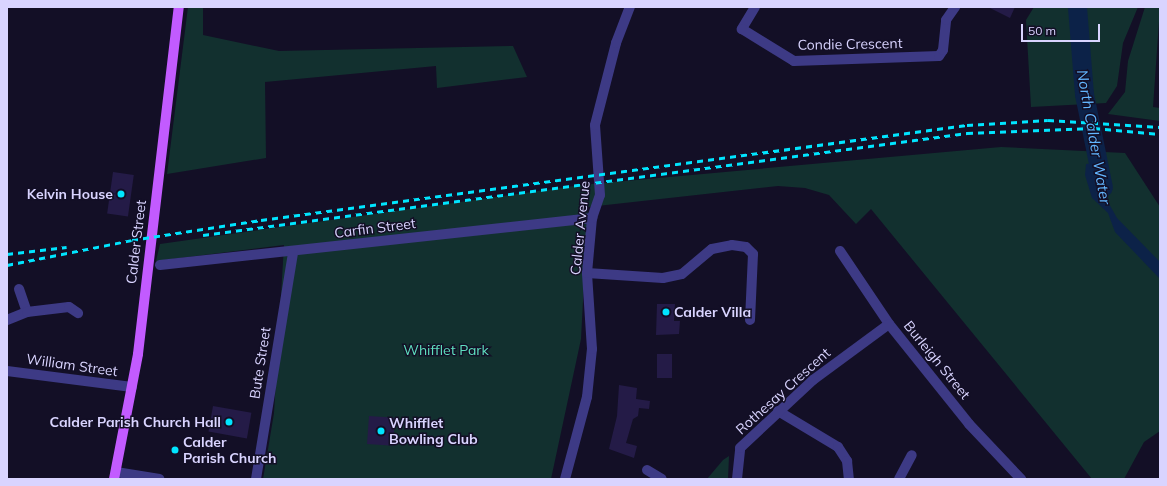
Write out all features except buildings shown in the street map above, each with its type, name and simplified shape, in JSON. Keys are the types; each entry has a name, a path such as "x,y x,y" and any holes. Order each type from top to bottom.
{"main road":[{"name":"Calder Street","path":"115,475 132,387 173,60 178,7"}],"street":[{"name":"Calder Avenue","path":"565,479 587,397 592,349 587,273 592,218 600,195 599,147 595,125 616,42 630,7"},
{"name":"Condie Crescent","path":"755,7 742,29 794,61 939,56 943,50 946,20 955,7"},
{"name":"Carfin Street","path":"160,265 293,253 592,218"},
{"path":"587,273 676,275 682,274 712,249 746,247 752,254 750,320"},
{"name":"Burleigh Street","path":"840,251 889,324 969,424 1021,479"},
{"name":"Bute Street","path":"256,479 293,253"},
{"path":"19,289 27,312"},
{"path":"7,320 27,312 69,307 78,313"},
{"name":"Rothesay Crescent","path":"737,479 740,448 812,380 889,324"},
{"name":"William Street","path":"7,371 132,387"},
{"path":"778,411 838,447 847,461 849,479"},
{"path":"899,479 912,455"},
{"path":"647,470 662,479"},
{"path":"115,475 159,479"}],"green space":[{"path":"188,7 203,7 203,35 279,51 513,46 527,77 437,88 436,66 265,82 266,158 167,174"},
{"path":"1034,7 1138,7 1123,43 1117,86 1106,103 1031,107 1026,20"},
{"path":"1145,7 1160,7 1153,107 1160,108 1160,121 1108,114 1125,92 1128,61"},
{"name":"Whifflet Park","path":"1001,147 1125,153 1160,207 1160,431 1144,442 1124,479 1092,479 871,209 856,224 829,195 805,188 778,186 588,207 581,339 551,479 263,479 274,413 284,245 156,261 160,244 581,185"},
{"path":"729,456 728,479 707,479 723,460"}],"water":[{"path":"1101,162 1108,202 1117,218 1160,262 1160,279 1115,232 1108,213 1092,198 1085,175 1086,164"}],"waterway":[{"name":"North Calder Water","path":"1077,7 1084,94 1103,187"}],"railway":[{"path":"7,265 132,240 261,220 967,125 1048,120 1160,127"},
{"path":"203,235 967,133 1094,128 1160,134"},
{"path":"7,254 67,247"}],"place":[{"name":"Kelvin House","path":"121,194"},
{"name":"Calder Villa","path":"666,312"},
{"name":"Calder Parish Church Hall","path":"229,422"},
{"name":"Whifflet Bowling Club","path":"381,431"},
{"name":"Calder Parish Church","path":"175,450"}]}
